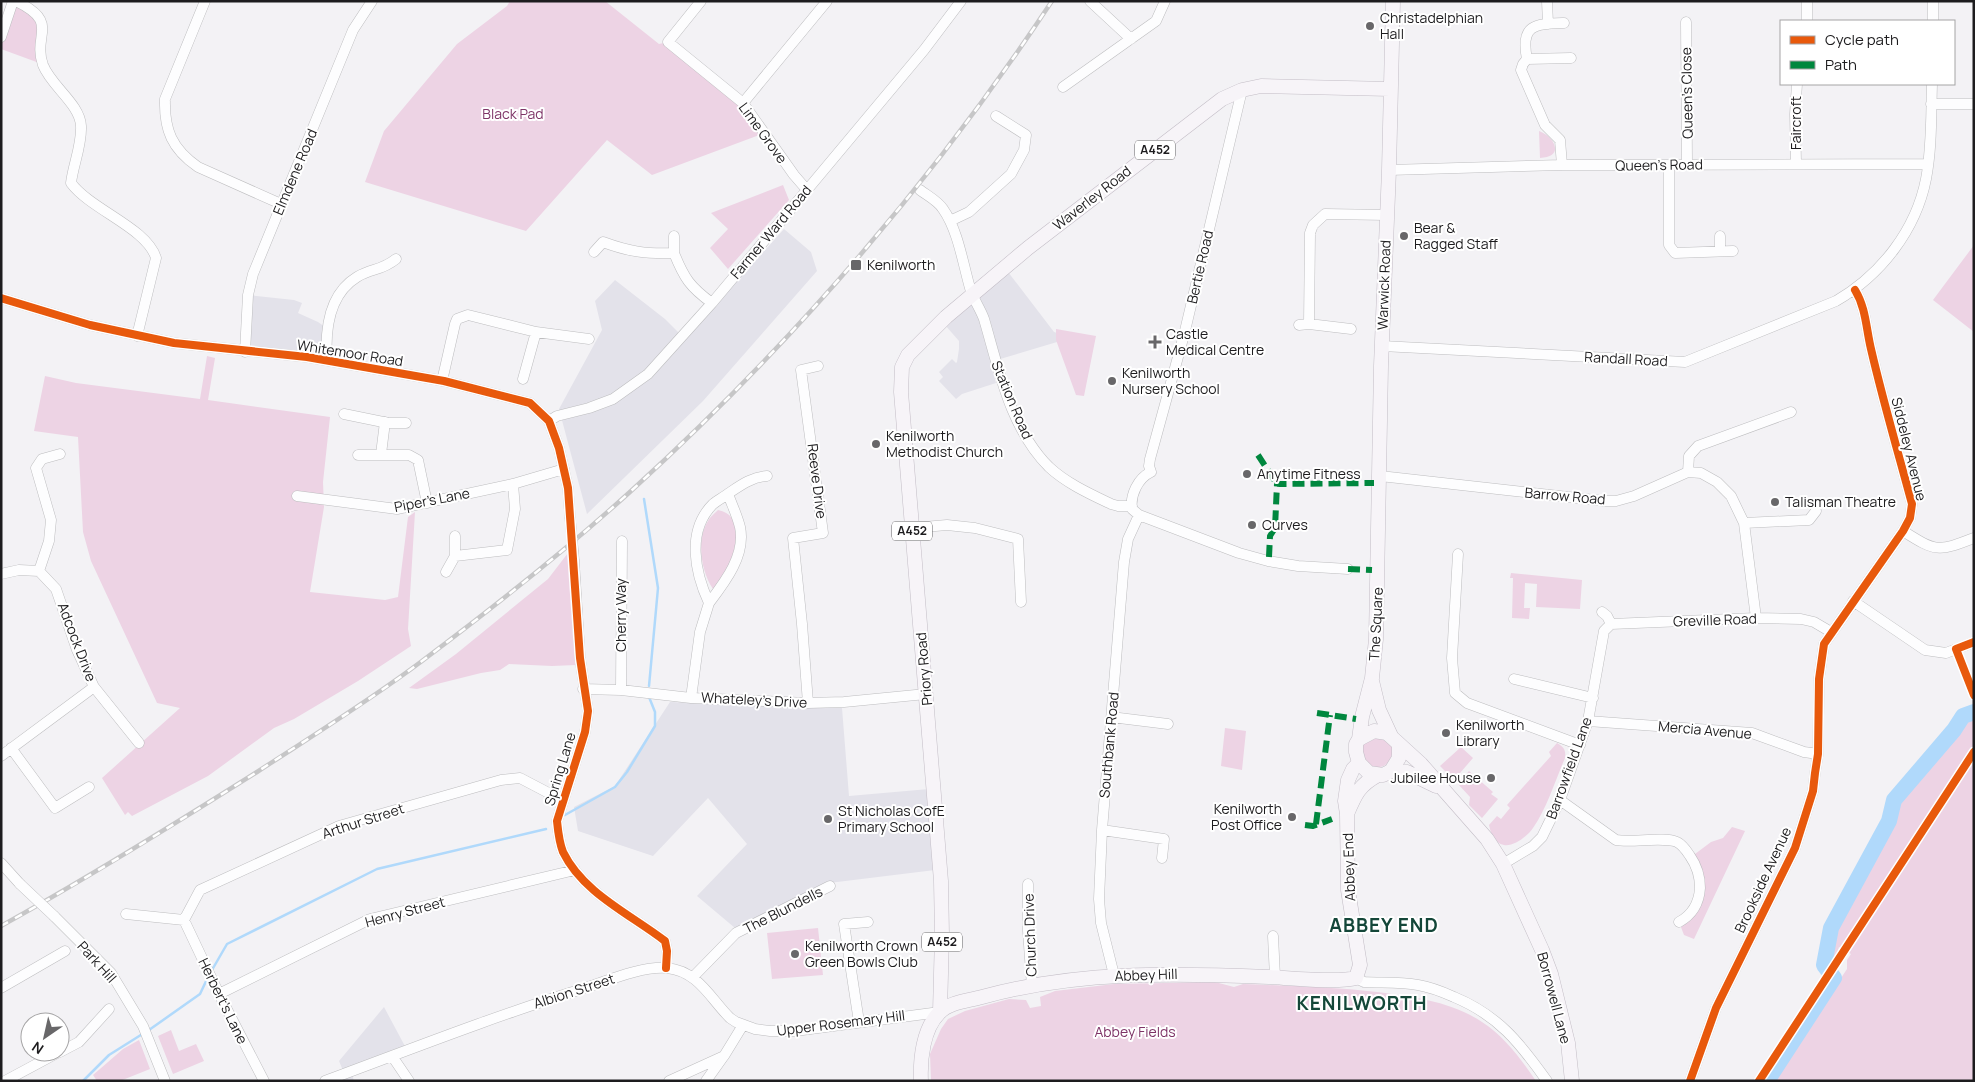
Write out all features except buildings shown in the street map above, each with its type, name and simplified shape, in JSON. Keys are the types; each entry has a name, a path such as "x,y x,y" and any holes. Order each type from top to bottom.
{"main road":[{"name":"Warwick Road","path":"1378,570 1382,346 1393,1"},
{"name":"Waverley Road","path":"972,294 1028,248 1222,99 1242,90 1261,86 1390,89"},
{"name":"Priory Road","path":"940,1012 941,881 901,379 902,367 908,354 972,294"},
{"name":"The Square","path":"1358,742 1372,678 1376,638 1378,570"},
{"name":"The Square","path":"1372,678 1379,710 1395,740"},
{"path":"1391,771 1399,758 1395,740 1382,731 1368,733 1358,742 1356,752 1359,763 1369,773 1383,775 1391,771 1407,772 1423,778 1445,791"},
{"name":"Borrowell Lane","path":"1395,740 1415,757 1476,825 1503,864 1551,974 1568,1043 1572,1081"},
{"name":"Abbey End","path":"1356,978 1360,965 1348,890 1347,814 1344,801 1348,780 1353,769 1359,763"},
{"name":"Abbey End","path":"1347,814 1356,793 1365,782 1378,775"},
{"name":"Abbey Hill","path":"940,1012 956,1004 1032,986 1114,975 1191,974 1330,979 1356,978"},
{"path":"921,1081 920,1068 926,1034 940,1012"}],"street":[{"path":"1,36 15,1 33,10 40,20 43,29 40,53 42,64 79,115 81,127 71,183 86,199 142,238 153,248 156,258 138,336"},
{"path":"205,1 165,98 164,116 167,129 174,144 186,159 198,167 282,204"},
{"name":"Elmdene Road","path":"245,352 248,295 253,274 353,30 372,1"},
{"name":"Lime Grove","path":"701,1 668,42 743,103 794,175 807,190"},
{"path":"743,103 826,1"},
{"name":"Farmer Ward Road","path":"549,421 557,416 589,408 613,399 634,385 652,369 712,303 807,190 924,50 961,1"},
{"path":"1090,1 1131,40"},
{"path":"1063,87 1156,21 1165,1"},
{"path":"1547,1 1548,24"},
{"path":"1806,1 1807,20"},
{"path":"1933,1 1933,20"},
{"name":"Queen's Close","path":"1686,22 1688,164"},
{"path":"1562,165 1560,140 1545,125 1521,70 1527,59 1526,33 1534,26 1564,23"},
{"path":"1527,59 1571,58"},
{"name":"Faircroft","path":"1796,163 1795,114 1797,85"},
{"name":"Randall Road","path":"1382,346 1685,362 1814,310 1855,290 1890,256 1907,230 1926,181 1932,85"},
{"name":"Bertie Road","path":"1132,506 1132,496 1139,481 1151,472 1149,466 1150,459 1187,323 1242,90"},
{"path":"1931,104 1974,104"},
{"path":"920,190 943,208 950,221 969,212 1011,174 1024,150 1026,135 996,116"},
{"name":"Queen's Road","path":"1389,170 1562,165 1928,164"},
{"path":"1669,165 1669,245 1671,250 1675,253 1733,251"},
{"path":"1351,329 1304,324 1310,233 1313,225 1325,214 1387,215"},
{"name":"Station Road","path":"950,221 972,294 980,309 997,369 1018,420 1037,452 1064,479 1089,494 1118,506 1132,506"},
{"path":"674,236 674,253 688,282 695,291 712,303"},
{"path":"1720,236 1720,251"},
{"path":"594,252 604,240 642,254 674,253"},
{"path":"327,360 330,320 337,296 346,285 357,277 369,271 382,269 396,258"},
{"name":"Siddeley Avenue","path":"1853,601 1903,531 1910,518 1912,504 1870,348 1866,318 1861,300 1855,290"},
{"name":"Whitemoor Road","path":"1,298 90,325 138,336 174,343 327,360 442,381 530,403 549,421 559,448 564,469 574,561"},
{"path":"442,381 454,324 462,316 468,315 536,332 589,338"},
{"path":"523,379 536,332"},
{"name":"Reeve Drive","path":"808,704 793,538 823,533 801,370 818,366"},
{"path":"1756,618 1744,523 1738,506 1724,488 1701,473 1688,472 1688,456 1698,446 1790,412"},
{"path":"344,414 385,422 406,423"},
{"path":"381,454 385,422"},
{"path":"1,574 19,570 39,571 49,541 51,520 36,468 42,459 60,454"},
{"path":"358,455 409,455 418,460 427,502"},
{"name":"Piper's Lane","path":"297,496 396,509 513,484 564,469"},
{"name":"Barrow Road","path":"1380,476 1616,501 1634,496 1688,472"},
{"path":"709,603 703,591 696,566 697,534 712,506 748,481 760,476 767,476"},
{"path":"455,556 508,555 515,509 513,484"},
{"path":"691,698 700,632 709,603 731,572 738,556 741,540 740,529 728,494"},
{"path":"1132,506 1134,512 1138,515 1238,554 1268,562 1348,569"},
{"path":"1744,523 1811,523 1816,511"},
{"name":"Southbank Road","path":"1114,975 1100,915 1102,830 1124,562 1128,539 1138,515"},
{"path":"912,528 947,525 976,528 1018,539 1021,602"},
{"path":"1903,531 1928,547 1939,549 1974,538"},
{"path":"446,572 455,556 455,536"},
{"name":"Cherry Way","path":"621,690 622,541"},
{"path":"1458,554 1452,658 1455,693 1463,701 1474,706 1580,745"},
{"name":"Spring Lane","path":"574,561 583,689 588,711 576,764 562,800 557,821 558,836 563,851 575,870 595,891 665,941 667,951 666,968"},
{"name":"Adcock Drive","path":"39,571 56,589 77,650 94,687 138,744"},
{"path":"1853,601 1925,650 1946,653 1974,642"},
{"name":"Brookside Avenue","path":"1690,1081 1716,1008 1795,848 1813,791 1818,754 1821,655 1824,644 1831,632 1853,601"},
{"path":"1602,612 1607,616 1611,624"},
{"name":"Greville Road","path":"1611,624 1756,618 1808,620 1831,632"},
{"name":"Barrowfield Lane","path":"1503,864 1533,846 1542,837 1560,800 1588,721 1604,631 1611,624"},
{"path":"1514,678 1593,698"},
{"path":"1,756 94,687"},
{"name":"Whateley's Drive","path":"583,689 621,690 691,698 808,704 926,694"},
{"path":"1112,717 1168,724"},
{"name":"Mercia Avenue","path":"1588,721 1752,733 1804,752 1818,754"},
{"path":"11,748 55,808 88,786"},
{"name":"Arthur Street","path":"184,920 200,890 339,826 501,780 520,778 562,800"},
{"path":"1560,800 1616,840 1626,842 1673,841 1681,844 1693,860 1700,880 1699,892 1693,911 1679,922"},
{"path":"1102,830 1164,839 1162,858"},
{"name":"Park Hill","path":"1,863 111,973 143,1026 165,1081"},
{"name":"Henry Street","path":"219,994 370,919 575,870"},
{"name":"Church Drive","path":"1028,884 1028,931 1032,986"},
{"name":"The Blundells","path":"693,977 736,933 830,886"},
{"path":"126,914 184,920"},
{"name":"Herbert's Lane","path":"184,920 219,994 264,1081"},
{"path":"859,1022 844,924 868,922"},
{"path":"1273,936 1275,977"},
{"path":"1,988 65,951"},
{"name":"Albion Street","path":"325,1081 536,1003 651,969 666,968 693,977 703,985 730,1018 743,1025"},
{"path":"1356,978 1364,982 1419,985 1446,993 1471,1004 1494,1018 1512,1035 1547,1081"},
{"path":"70,1047 79,1042 110,1009"},
{"name":"Upper Rosemary Hill","path":"743,1025 770,1031 795,1031 940,1012"},
{"path":"706,1081 743,1025"},
{"path":"392,1056 408,1081"},
{"path":"669,1081 724,1056"},
{"path":"3,1080 40,1062"}],"shaded area":[{"path":"784,229 811,252 817,271 703,401 587,514 559,409 602,330 595,301 615,280 665,319 685,339"},
{"path":"1005,268 1054,332 1057,333 1057,342 990,362 996,383 962,394 956,399 939,381 943,377 939,372 952,359 957,362 959,349 959,341 945,325"},
{"path":"248,295 294,300 302,303 298,313 328,329 327,360 245,352"},
{"name":"St Nicholas CofE Primary School","path":"670,702 842,708 849,796 929,789 935,870 829,883 735,928 697,896 747,844 708,798 653,856 578,831 574,807 615,786"},
{"path":"384,1007 407,1050 351,1071 354,1081 337,1081 344,1073 339,1061"}],"green space":[{"path":"13,1 40,20 42,64 1,49 1,37"},
{"name":"Black Pad","path":"510,1 605,1 659,44 668,42 743,103 765,133 652,175 607,140 526,231 365,182 384,131 457,44 507,6"},
{"path":"1539,131 1545,134 1555,146 1555,151 1548,157 1540,158"},
{"path":"783,185 789,200 728,269 710,248 728,229 711,213"},
{"path":"1974,245 1974,332 1933,300"},
{"path":"1056,329 1096,336 1084,396 1076,395 1056,340"},
{"path":"207,356 215,358 208,400 330,417 323,482 324,507 310,592 385,600 398,597 408,517 415,512 408,629 411,646 358,681 294,719 274,728 208,776 132,816 128,812 125,815 102,778 180,708 157,703 91,561 83,532 78,437 34,431 45,376 76,383 200,399"},
{"path":"718,510 729,515 733,521 736,540 730,562 723,576 713,589 705,573 701,546 704,529"},
{"path":"568,553 576,665 509,664 500,670 417,689 409,688 456,654 548,579"},
{"path":"1511,573 1582,580 1580,609 1536,607 1537,584 1525,583 1524,608 1530,608 1529,619 1512,618 1513,578 1510,578"},
{"path":"1971,713 1974,720 1974,1081 1773,1081 1847,969 1847,960 1851,954 1839,947 1834,963 1827,955 1831,928 1889,821 1893,800 1954,730 1963,716"},
{"path":"1225,728 1246,731 1242,770 1221,766"},
{"path":"1384,735 1393,748 1391,758 1383,766 1369,767 1359,754 1362,739"},
{"path":"1557,743 1564,749 1565,758 1538,820 1528,834 1516,843 1501,844 1495,840 1489,825 1497,816 1501,819 1510,808 1507,805 1551,756 1549,752"},
{"path":"1461,747 1473,758 1454,780 1440,766"},
{"path":"1469,771 1493,792 1491,794 1498,799 1482,818 1469,805 1470,797 1458,784"},
{"path":"1732,827 1745,831 1694,939 1684,935 1679,922 1699,892 1691,857 1711,842 1723,838"},
{"name":"Kenilworth Crown Green Bowls Club","path":"818,928 823,975 772,979 767,933"},
{"name":"Abbey Fields","path":"1215,982 1234,987 1243,984 1360,990 1431,1001 1457,1009 1482,1022 1498,1034 1536,1081 931,1081 930,1054 941,1029 948,1019 965,1011 1009,999 1026,1000 1030,1008 1041,1006 1040,997 1055,991 1114,984"},
{"path":"171,1030 179,1051 196,1044 204,1061 173,1074 158,1036"},
{"path":"139,1040 150,1069 120,1081 97,1081 93,1075 123,1049"}],"waterway":[{"path":"644,499 658,588 649,686"},
{"path":"565,815 615,787 627,772 655,726 655,712 649,697"},
{"path":"1767,1081 1834,978 1824,965 1831,928 1889,821 1894,800 1954,730 1963,716 1974,712"},
{"path":"212,970 227,944 377,869 546,829"},
{"path":"149,1030 200,994 208,977"},
{"path":"83,1081 109,1055 144,1033"}],"railway":[{"path":"1,926 66,889 257,772 402,676 555,557 631,491 747,379 803,320 856,259 958,133 1052,1"}],"marked path":[{"path":"1258,455 1277,484"},
{"path":"1269,557 1270,536 1275,528 1277,484 1374,483"},
{"path":"1348,569 1372,570"},
{"path":"1317,713 1356,719"},
{"path":"1316,824 1330,715"},
{"path":"1305,825 1313,826 1332,819"}],"cycle path":[{"path":"1690,1081 1716,1008 1795,848 1813,791 1818,754 1819,679 1824,644 1903,531 1910,518 1912,504 1869,341 1864,311 1855,290"},
{"path":"1,298 90,325 174,343 307,357 444,381 530,403 549,421 559,448 568,488 580,658 588,711 585,732 557,821 560,840 563,852 582,879 608,902 665,941 667,951 666,968"},
{"path":"1974,642 1956,649 1974,695"},
{"path":"1759,1081 1974,752"}],"place":[{"name":"Christadelphian Hall","path":"1370,26"},
{"name":"Bear & Ragged Staff","path":"1404,236"},
{"name":"Kenilworth","path":"856,265"},
{"name":"Castle Medical Centre","path":"1155,342"},
{"name":"Kenilworth Nursery School","path":"1112,381"},
{"name":"Kenilworth Methodist Church","path":"876,444"},
{"name":"Anytime Fitness","path":"1247,474"},
{"name":"Talisman Theatre","path":"1775,502"},
{"name":"Curves","path":"1252,525"},
{"name":"Kenilworth Library","path":"1446,733"},
{"name":"Jubilee House","path":"1491,778"},
{"name":"Kenilworth Post Office","path":"1292,817"},
{"name":"St Nicholas CofE Primary School","path":"828,819"},
{"name":"Kenilworth Crown Green Bowls Club","path":"795,954"}],"district":[{"name":"ABBEY END","path":"1384,925"},
{"name":"KENILWORTH","path":"1362,1003"}]}
